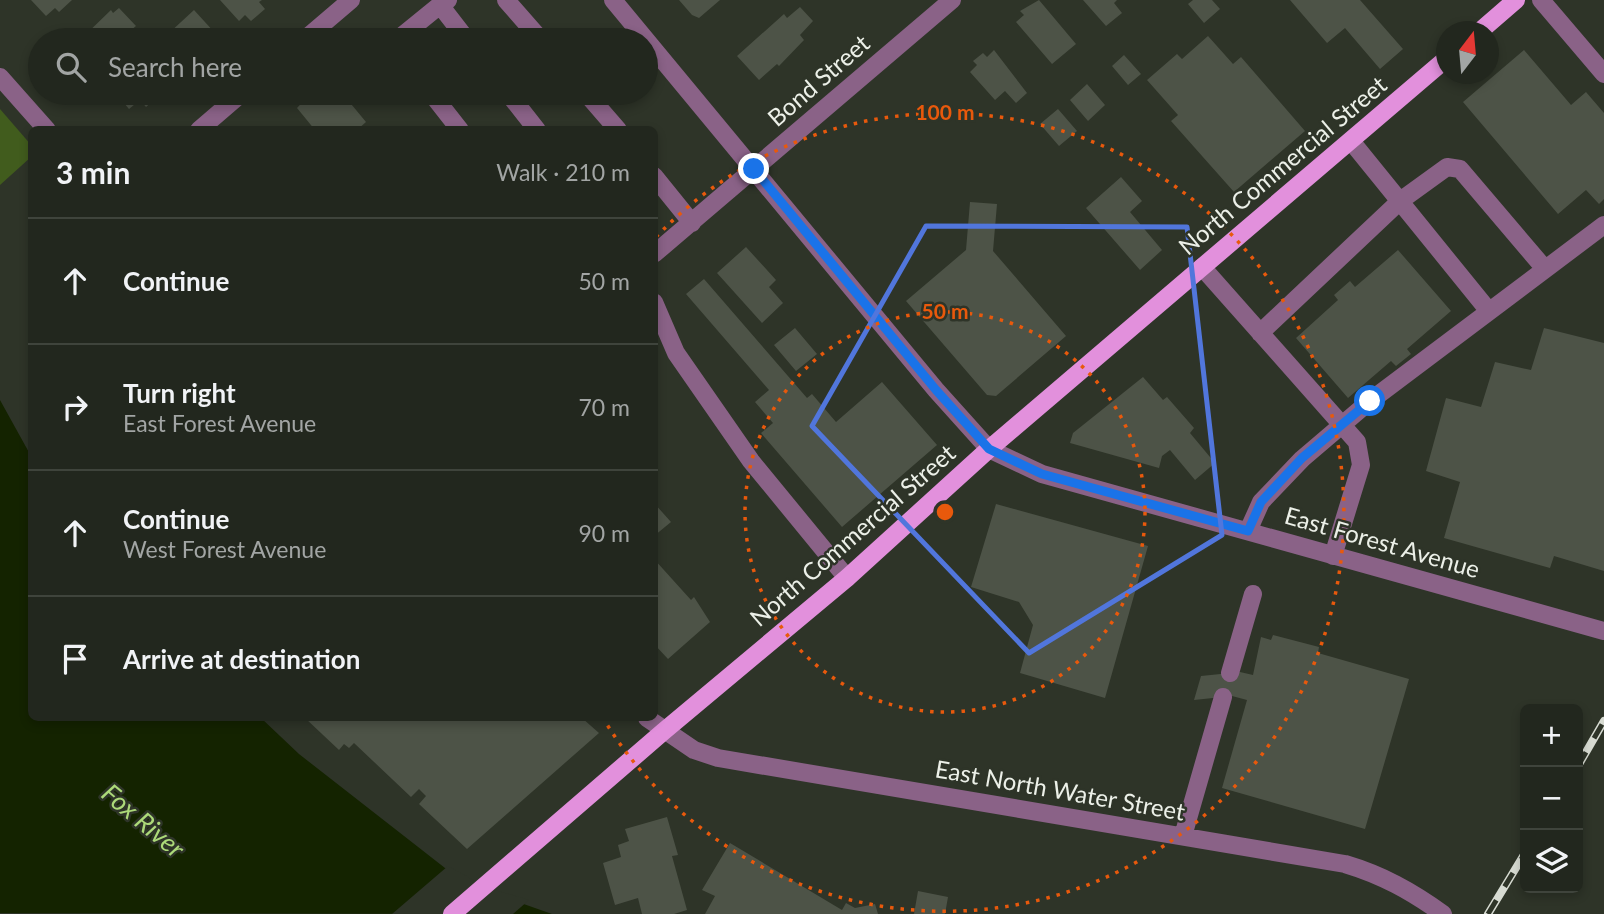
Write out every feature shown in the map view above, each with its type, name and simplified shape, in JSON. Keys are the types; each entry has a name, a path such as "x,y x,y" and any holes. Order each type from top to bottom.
{"main road":[{"path":"1492,21 1516,0"},
{"name":"North Commercial Street","path":"452,914 847,578 989,449 1436,68"}],"street":[{"path":"318,28 351,0"},
{"path":"506,0 530,28"},
{"path":"613,0 636,28"},
{"name":"Bond Street","path":"658,251 952,0"},
{"path":"1541,0 1604,74"},
{"path":"412,28 444,3 460,28"},
{"path":"658,54 936,390 989,449"},
{"path":"0,77 43,126"},
{"path":"204,126 228,105"},
{"path":"440,105 457,126"},
{"path":"517,105 534,126"},
{"path":"596,105 615,126"},
{"path":"1351,141 1488,310"},
{"path":"1260,332 1400,201 1447,167 1460,169 1545,269"},
{"path":"658,181 692,223"},
{"path":"1248,531 1261,502 1302,458 1488,310 1604,225"},
{"path":"1202,267 1344,423 1357,442 1361,465 1333,556"},
{"path":"658,311 676,353 751,461 847,578"},
{"name":"East Forest Avenue","path":"989,449 1042,474 1604,631"},
{"path":"1230,673 1253,594"},
{"path":"1182,836 1223,696"},
{"name":"East North Water Street","path":"651,721 694,750 718,758 1345,864 1381,875 1413,892 1443,914"}],"highlighted area":[{"path":"926,226 1187,227 1222,535 1029,653 812,426"}],"green space":[{"path":"0,109 28,141 28,160 0,185"}],"water":[{"name":"Fox River","path":"0,400 28,451 28,721 264,721 299,754 445,868 487,891 552,914 0,913"}],"pier":[{"path":"448,866 488,888 529,900 513,914 392,914"}],"building":[{"path":"31,0 72,0 59,12 55,8 46,16"},
{"path":"220,0 262,0 259,2 265,9 251,21 245,15 239,21"},
{"path":"679,0 720,0 699,18 692,15"},
{"path":"1039,0 1076,44 1052,64 1016,22 1024,15 1020,11"},
{"path":"1083,0 1117,0 1114,3 1122,13 1106,26"},
{"path":"1193,0 1212,0 1220,9 1204,23 1188,4"},
{"path":"1290,0 1360,0 1403,49 1380,69 1345,28 1327,43"},
{"path":"800,7 813,21 800,35 804,40 779,66 777,64 759,80 737,56 784,14 787,18"},
{"path":"119,8 136,26 92,28 111,10 113,13"},
{"path":"194,10 210,28 174,28"},
{"path":"1208,36 1233,64 1241,57 1305,131 1234,192 1171,121 1178,115 1147,80 1177,54 1182,59"},
{"path":"994,50 1027,93 1016,103 1005,91 995,100 970,72 977,65 973,61 983,53 987,57"},
{"path":"1524,50 1571,105 1586,92 1604,113 1604,199 1599,204 1586,190 1558,214 1463,102 1484,84 1499,84 1499,71"},
{"path":"1124,55 1141,74 1128,85 1112,66"},
{"path":"1087,84 1105,105 1088,121 1070,100"},
{"path":"300,105 352,105 366,122 362,126 312,126 297,108"},
{"path":"1058,109 1077,131 1059,146 1040,124"},
{"path":"1121,177 1142,201 1130,212 1162,250 1140,270 1086,208"},
{"path":"970,202 997,204 993,251 1066,336 996,396 987,395 906,301 966,250"},
{"path":"746,247 776,280 769,287 783,303 762,323 717,273"},
{"path":"1398,250 1451,311 1407,349 1411,354 1396,366 1391,361 1348,398 1296,338 1338,300 1334,295 1350,281 1355,287"},
{"path":"704,279 807,398 812,394 836,422 882,382 937,445 842,527 761,433 773,423 755,402 769,390 686,294"},
{"path":"795,328 817,354 796,371 774,345"},
{"path":"1544,328 1604,343 1604,571 1554,556 1550,568 1444,538 1460,482 1426,471 1446,398 1481,407 1495,362 1531,370"},
{"path":"1143,377 1163,400 1167,397 1194,428 1190,433 1215,463 1195,480 1170,450 1162,456 1159,468 1070,443 1073,433"},
{"path":"996,504 1148,546 1105,698 1020,673 1033,625 1019,602 971,587"},
{"path":"658,507 671,522 658,533"},
{"path":"658,563 691,600 694,597 710,622 668,659 658,648"},
{"path":"1273,635 1319,647 1318,653 1409,679 1365,829 1222,788 1247,700 1232,696 1194,700 1201,676 1240,672 1253,675 1261,637 1271,640"},
{"path":"308,721 585,721 599,733 467,849 419,804 426,796 419,789 411,797 354,743 349,748 344,744 339,750"},
{"path":"667,817 678,855 672,856 687,910 674,914 642,914 638,898 615,905 603,863 621,857 618,845 629,841 625,829"},
{"path":"730,843 842,910 846,903 855,908 875,904 878,914 705,914 715,896 702,890"},
{"path":"918,891 948,897 945,914 914,914"}],"railway":[{"path":"1583,757 1604,721"},
{"path":"1488,914 1520,861"}],"route":[{"path":"754,169 936,390 989,449 1026,468 1248,531 1261,502 1302,458 1370,401"}]}
